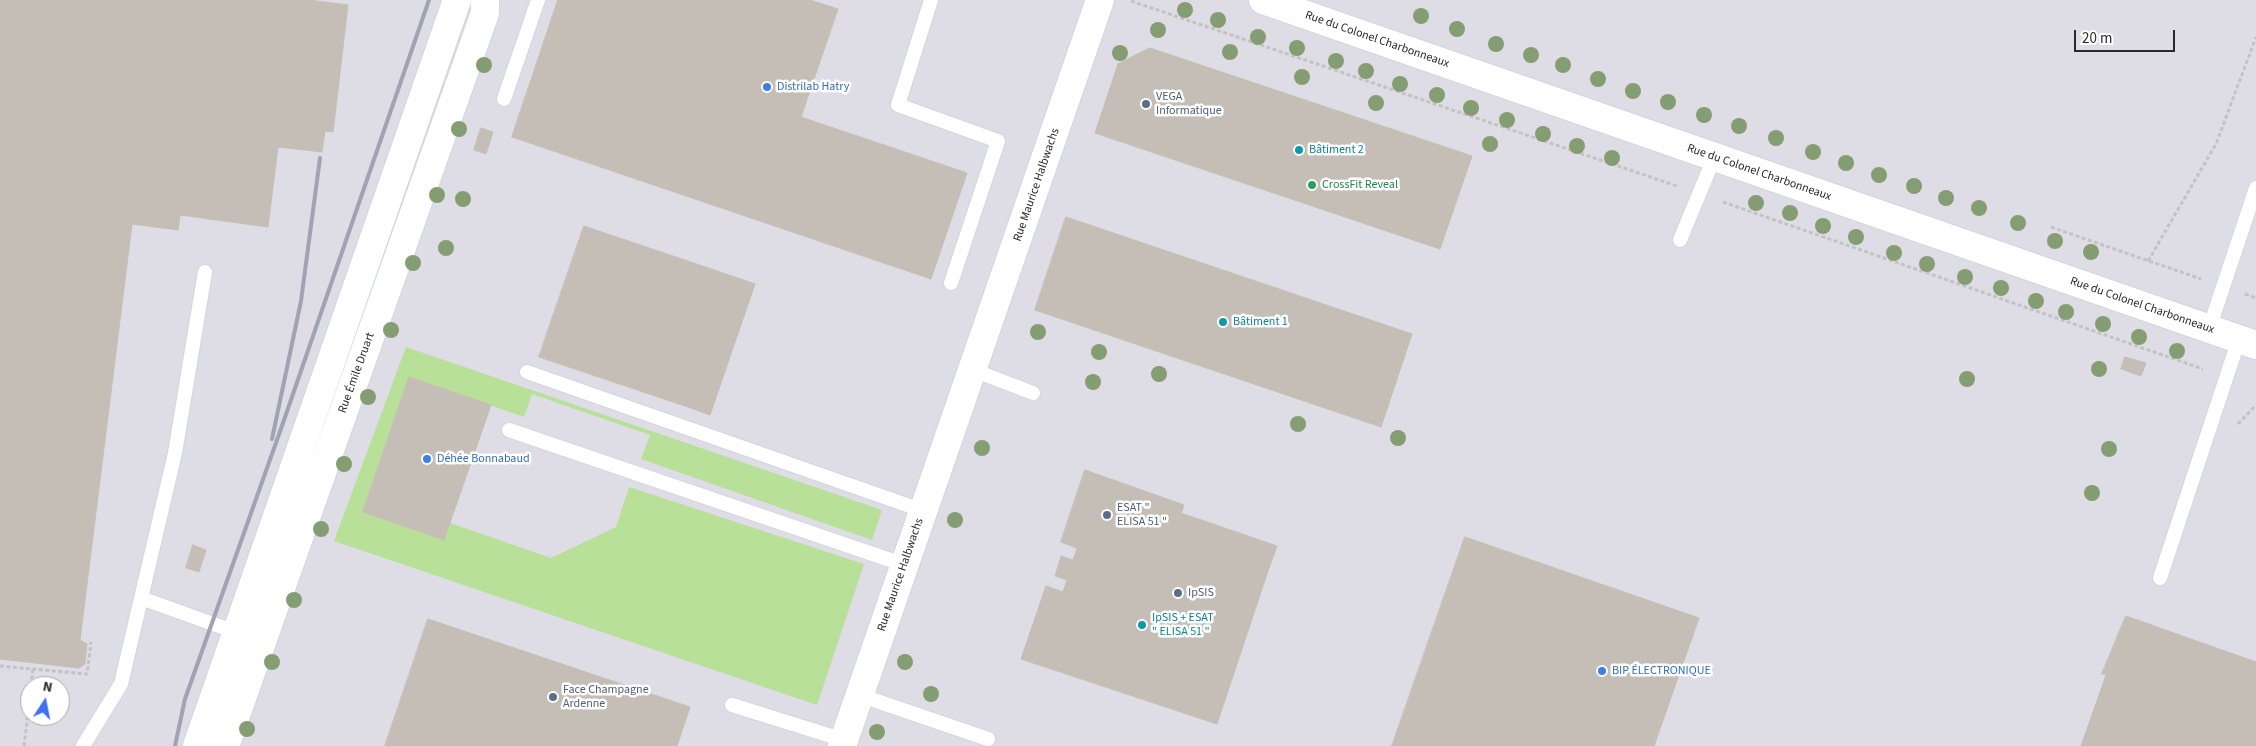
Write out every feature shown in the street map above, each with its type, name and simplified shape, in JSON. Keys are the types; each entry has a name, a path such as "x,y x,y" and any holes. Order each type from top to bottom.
{"street":[{"path":"197,746 457,0"},
{"name":"Rue Émile Druart","path":"225,746 485,13 485,0"},
{"name":"Rue Maurice Halbwachs","path":"843,743 1100,0"},
{"name":"Rue du Colonel Charbonneaux","path":"1263,0 2248,342"}],"lane":[{"path":"504,99 538,0"},
{"path":"931,0 898,105 998,141 951,283"},
{"path":"1680,240 1714,158"},
{"path":"2209,329 2256,188"},
{"path":"83,746 121,684 175,453 205,272"},
{"path":"2160,578 2248,342"},
{"path":"972,370 1033,393"},
{"path":"528,372 924,511"},
{"path":"509,430 905,565"},
{"path":"141,598 262,642"},
{"path":"859,696 988,739"},
{"name":"Rue Maurice Halbwachs","path":"732,704 843,743"}],"path":[{"path":"2148,261 2216,144 2256,37"},
{"path":"2051,227 2256,298"},
{"path":"0,666 88,674 91,642"},
{"path":"32,676 33,668"},
{"path":"24,746 26,726"}],"shaded area":[{"path":"0,0 2256,0 2256,746 0,746"}],"green space":[{"path":"406,347 882,510 872,540 641,459 650,435 532,394 524,417 409,377 363,512 444,540 450,523 551,558 616,527 629,487 864,564 817,705 334,541"}],"building":[{"path":"0,0 309,0 348,5 333,132 325,131 322,152 278,147 268,227 180,215 178,230 132,224 80,640 87,644 85,664 79,668 0,659"},
{"path":"558,0 810,0 838,9 801,117 967,173 931,279 512,137"},
{"name":"Bâtiment 2","path":"1150,48 1472,156 1440,249 1095,133 1118,64"},
{"path":"481,128 493,132 486,154 474,150"},
{"name":"Bâtiment 1","path":"1066,217 1412,334 1381,427 1035,310"},
{"path":"584,226 735,277 691,408 539,357"},
{"path":"735,277 755,284 710,415 691,408"},
{"path":"2125,357 2146,363 2141,376 2121,369"},
{"name":"Déhée Bonnabaud","path":"409,377 491,405 444,540 363,512"},
{"name":"IpSIS + ESAT \" ELISA 51 \"","path":"1085,470 1184,505 1173,539 1268,571 1217,724 1021,659 1046,586 1063,592 1067,580 1055,576 1061,556 1073,560 1077,548 1061,542"},
{"path":"1181,513 1277,546 1268,571 1173,539"},
{"path":"1465,537 1699,618 1654,746 1392,746"},
{"path":"193,545 206,550 199,572 186,568"},
{"path":"2126,616 2256,662 2256,746 2081,746 2106,675 2102,674"},
{"path":"428,619 690,707 677,746 385,746"}],"railway":[{"path":"175,746 185,699 283,423 429,0"},
{"path":"272,439 301,301 320,158"}],"place":[{"name":"Distrilab Hatry","path":"767,87"},
{"name":"VEGA Informatique","path":"1146,104"},
{"name":"Bâtiment 2","path":"1299,150"},
{"name":"CrossFit Reveal","path":"1312,185"},
{"name":"Bâtiment 1","path":"1223,322"},
{"name":"Déhée Bonnabaud","path":"427,459"},
{"name":"ESAT \" ELISA 51 \"","path":"1107,515"},
{"name":"IpSIS","path":"1178,593"},
{"name":"IpSIS + ESAT \" ELISA 51 \"","path":"1142,625"},
{"name":"BIP ÉLECTRONIQUE","path":"1602,671"},
{"name":"Face Champagne Ardenne","path":"553,697"}]}
